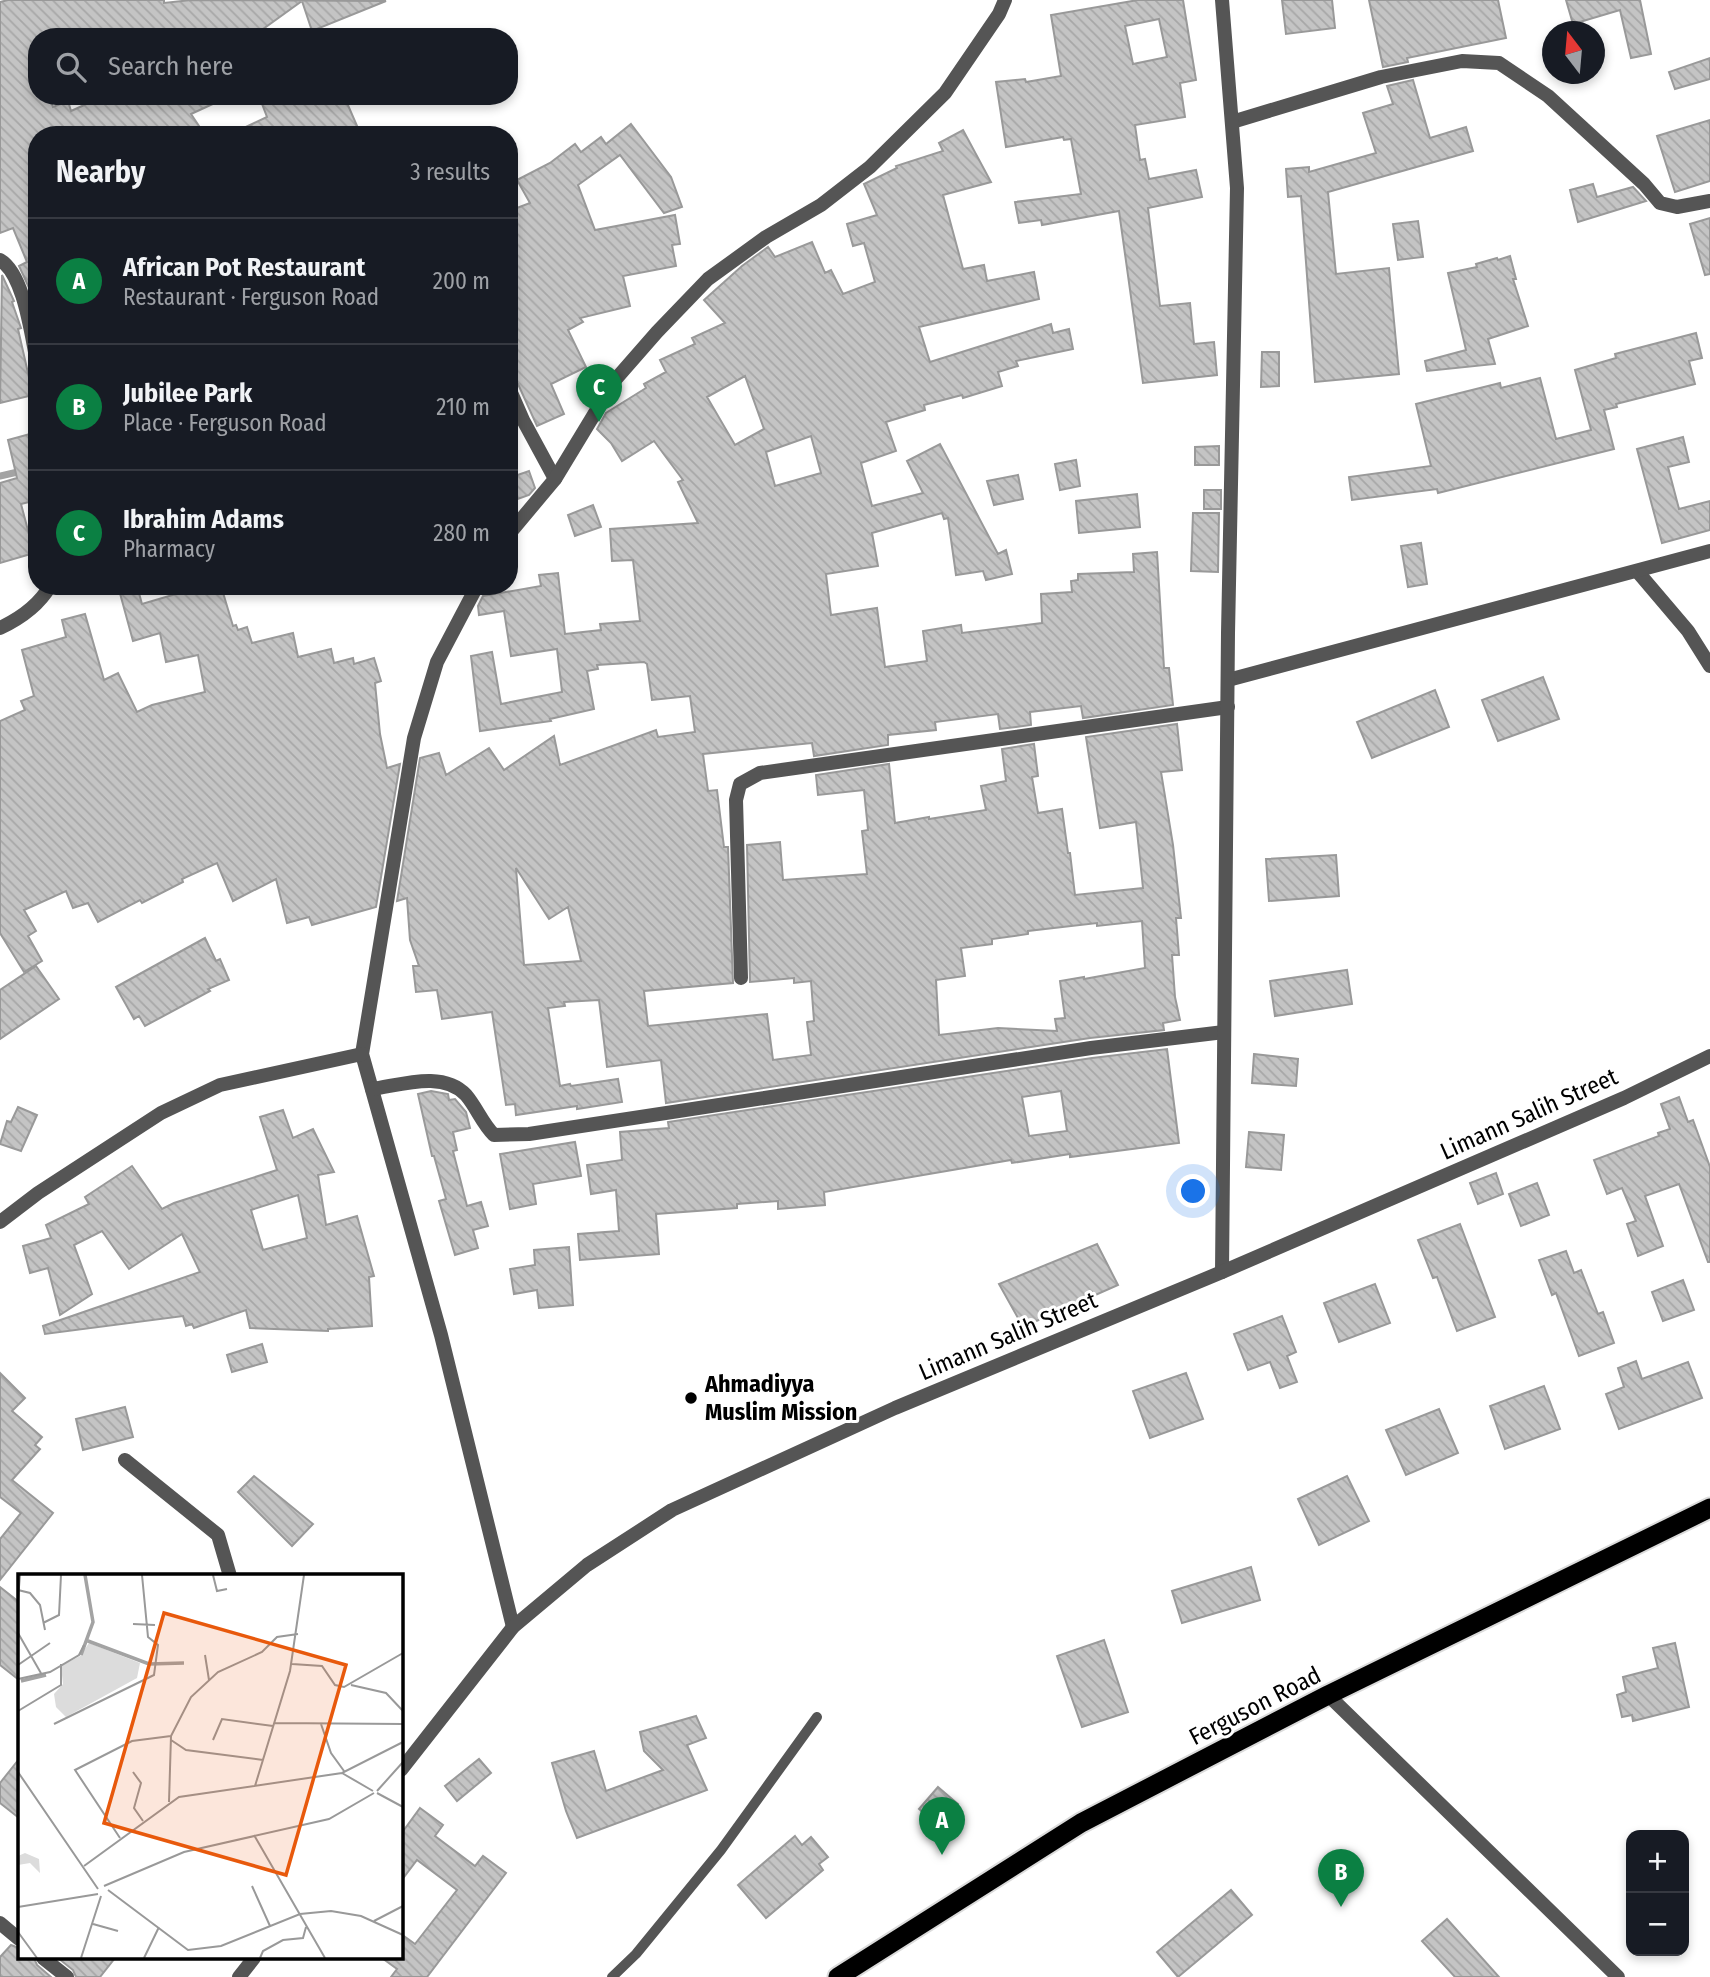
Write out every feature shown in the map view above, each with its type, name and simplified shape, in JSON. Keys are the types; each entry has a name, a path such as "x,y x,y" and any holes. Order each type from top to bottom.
{"highway":[{"name":"Ferguson Road","path":"838,1977 1081,1823 1328,1695 1710,1508"}],"street":[{"path":"518,523 555,479 615,380 657,332 708,279 766,237 821,205 870,167 945,93 999,14 1004,0"},
{"path":"1222,0 1237,188 1228,680 1222,1272"},
{"path":"1232,122 1381,77 1462,61 1499,63 1548,96 1644,184 1660,203 1677,207 1710,201"},
{"path":"0,260 8,265 21,290 28,322"},
{"path":"518,409 555,479"},
{"path":"1228,680 1710,551"},
{"path":"1637,571 1688,631 1710,666"},
{"path":"0,628 12,622 45,595"},
{"path":"472,595 437,662 414,738 362,1054 440,1335 513,1627"},
{"path":"741,978 736,800 740,784 760,773 1228,707"},
{"path":"372,1088 438,1080 455,1085 494,1135 529,1135 1091,1048 1224,1032"},
{"path":"0,1222 37,1193 161,1113 220,1085 362,1054"},
{"name":"Limann Salih Street","path":"402,1769 513,1627 587,1565 672,1510 895,1408 1222,1272 1624,1098 1710,1056"},
{"path":"125,1461 218,1535 229,1574"},
{"path":"1328,1695 1618,1977"},
{"path":"0,1923 18,1938"},
{"path":"46,1960 67,1977"},
{"path":"239,1977 252,1960"}],"lane":[{"path":"612,1977 636,1954 721,1850 817,1717"}],"building":[{"path":"8,0 164,0 164,3 191,0 386,1 319,28 311,28 302,1 264,28 28,28 28,105 69,105 71,111 84,105 210,105 191,114 199,126 28,126 28,286 19,266 27,262 13,228 0,233 0,2"},
{"path":"1138,0 1183,0 1196,80 1180,83 1185,117 1135,125 1140,160 1145,159 1149,179 1196,170 1202,197 1148,208 1160,306 1190,303 1194,344 1214,342 1217,375 1143,383 1119,211 1042,225 1041,220 1019,223 1015,202 1081,194 1071,139 1064,140 1063,137 1006,147 996,82 1025,79 1026,82 1061,76 1051,15","holes":["1159,19 1167,57 1133,64 1125,26"]},
{"path":"1282,0 1332,0 1335,28 1286,34"},
{"path":"1369,0 1498,0 1506,38 1407,58 1408,62 1383,67"},
{"path":"1566,0 1640,0 1651,54 1631,58 1620,10 1583,21 1572,21"},
{"path":"1710,58 1710,79 1675,89 1669,72"},
{"path":"1413,80 1430,138 1466,127 1473,151 1328,192 1336,274 1389,268 1399,374 1315,382 1301,196 1288,197 1286,169 1309,167 1309,172 1376,153 1363,113 1393,104 1387,86"},
{"path":"262,105 348,105 357,126 248,126 267,117"},
{"path":"1710,120 1710,181 1675,192 1657,136"},
{"path":"631,124 671,177 682,207 664,213 620,155 578,185 595,230 675,215 680,244 672,245 676,266 623,276 630,306 580,318 583,322 568,330 586,367 551,384 564,414 537,426 518,384 518,208 530,203 518,179 550,163 575,144 581,152 601,137 606,144"},
{"path":"963,130 991,182 943,195 963,269 984,265 987,281 1034,272 1039,299 919,327 930,362 1051,324 1053,333 1069,329 1073,349 1016,361 1018,366 998,372 1002,386 963,398 962,395 924,405 925,410 886,422 896,451 861,463 872,506 923,493 907,461 940,444 998,554 1006,550 1012,574 986,580 983,571 956,575 948,518 944,519 942,513 872,533 878,566 826,574 831,615 877,608 885,667 927,661 923,631 961,625 962,633 1042,623 1041,594 1072,592 1071,581 1078,580 1078,574 1134,572 1133,554 1157,552 1164,668 1169,668 1173,705 1083,718 1081,706 1030,712 1031,725 1000,729 998,714 935,722 936,730 888,735 888,745 814,756 812,743 703,754 708,791 717,790 724,847 728,847 733,983 644,991 648,1026 767,1014 773,1060 811,1055 807,1022 814,1021 811,981 794,983 794,978 750,982 747,845 780,842 783,880 867,874 862,831 868,830 864,790 818,795 816,775 889,764 895,823 929,819 986,810 981,786 1006,781 1002,749 1034,744 1038,776 1032,777 1038,813 1062,809 1075,895 1143,888 1136,822 1100,828 1086,737 1177,724 1182,770 1161,772 1181,918 1176,918 1179,955 1172,955 1175,997 1180,1020 1163,1023 1164,1030 1090,1038 666,1103 661,1060 607,1067 599,1000 564,1002 565,1006 548,1008 560,1086 618,1079 622,1102 516,1115 515,1104 506,1105 492,1012 442,1019 437,990 416,992 413,966 419,966 410,940 407,898 397,901 420,758 439,753 446,775 489,748 504,770 554,736 560,765 656,730 658,737 695,732 690,696 652,700 647,664 644,662 597,665 598,669 587,671 594,709 550,719 551,721 480,731 471,656 492,652 501,704 562,692 557,649 511,656 504,611 479,615 478,606 483,596 518,595 518,590 541,586 539,575 558,573 565,634 601,630 600,624 640,621 633,560 612,561 610,529 698,523 678,482 683,480 654,441 622,461 611,443 597,429 606,413 646,388 644,384 666,372 660,360 695,344 692,338 725,323 704,300 768,247 775,257 812,242 825,273 831,270 843,294 875,282 864,243 853,246 847,224 877,215 864,184 897,168 896,166 943,151 939,143","holes":["745,376 764,429 735,445 707,397","811,436 821,473 775,486 766,452","516,868 549,919 568,907 581,961 524,965","1142,921 1145,968 1060,981 1065,1018 1055,1019 1057,1031 998,1028 939,1035 936,980 965,976 961,948 992,944 992,939 1028,934 1028,931"]},
{"path":"1593,184 1597,197 1633,187 1646,201 1578,222 1570,190"},
{"path":"1710,218 1710,274 1705,275 1690,224"},
{"path":"1418,221 1423,257 1398,260 1393,224"},
{"path":"1510,256 1516,279 1513,279 1528,326 1488,339 1495,364 1427,371 1425,361 1466,350 1448,273"},
{"path":"2,275 14,301 12,302 21,328 18,329 28,373 28,396 0,403"},
{"path":"1696,333 1702,358 1689,361 1695,384 1616,404 1617,407 1604,410 1614,449 1438,493 1437,489 1352,500 1349,477 1431,466 1416,404 1500,383 1501,388 1540,378 1556,439 1591,430 1575,370 1616,358 1615,354"},
{"path":"1262,352 1279,352 1279,386 1261,387"},
{"path":"28,434 28,502 21,504 28,530 28,555 0,563 0,483 17,478 8,440"},
{"path":"1683,437 1689,462 1668,467 1679,509 1710,501 1710,530 1662,543 1637,449"},
{"path":"1219,446 1219,465 1195,465 1195,447"},
{"path":"1076,460 1080,486 1060,490 1055,464"},
{"path":"529,471 535,488 529,495 518,499 518,475"},
{"path":"1018,475 1023,499 994,505 987,481"},
{"path":"1204,490 1221,490 1221,509 1204,509"},
{"path":"1137,494 1140,527 1079,533 1076,501"},
{"path":"593,505 601,527 575,536 568,515"},
{"path":"1193,513 1219,513 1218,572 1191,571"},
{"path":"1421,543 1427,584 1408,587 1401,546"},
{"path":"120,595 140,595 142,604 172,595 224,595 233,626 236,625 238,630 247,627 252,643 293,633 298,657 331,649 334,663 353,658 354,664 374,658 381,681 375,683 380,734 387,768 400,764 376,907 312,925 309,917 287,923 276,879 233,901 217,863 182,879 183,882 142,903 140,900 98,922 88,903 73,908 66,891 24,910 36,931 28,936 42,961 24,972 0,933 0,721 25,710 21,701 34,696 22,650 66,637 62,620 85,614 104,680 118,673 137,712 152,705 205,692 198,655 166,662 160,633 133,641"},
{"path":"1543,677 1559,719 1498,741 1482,700"},
{"path":"1435,690 1449,727 1372,758 1357,722"},
{"path":"1336,855 1339,896 1269,901 1266,859"},
{"path":"205,938 216,961 220,959 229,980 208,989 210,991 145,1026 139,1016 134,1019 116,987"},
{"path":"36,966 59,999 0,1039 0,990"},
{"path":"1347,970 1352,1004 1275,1016 1270,981"},
{"path":"1167,1049 1179,1143 1012,1163 1011,1160 824,1192 825,1205 778,1209 778,1201 737,1204 737,1208 656,1214 659,1254 580,1260 578,1234 619,1231 616,1190 591,1194 587,1165 622,1160 620,1132 669,1128 668,1122","holes":["1061,1091 1067,1131 1029,1136 1022,1097"]},
{"path":"1254,1054 1298,1059 1296,1086 1252,1083"},
{"path":"431,1091 448,1094 449,1100 455,1099 466,1112 470,1128 453,1132 457,1150 453,1151 467,1206 481,1202 488,1226 473,1230 478,1248 455,1255 439,1201 446,1199 432,1156 418,1094"},
{"path":"1679,1097 1688,1122 1693,1120 1710,1167 1710,1262 1679,1184 1645,1196 1663,1246 1638,1256 1627,1224 1636,1221 1622,1188 1607,1194 1594,1160 1659,1136 1658,1133 1670,1129 1661,1104"},
{"path":"18,1107 37,1115 21,1151 0,1144 7,1121 11,1122"},
{"path":"283,1110 293,1138 313,1129 334,1172 318,1175 326,1225 357,1216 374,1276 369,1277 372,1326 328,1331 250,1328 246,1310 194,1328 192,1324 186,1326 183,1316 45,1334 43,1326 200,1272 182,1234 129,1269 102,1231 74,1245 92,1294 60,1315 48,1268 30,1273 23,1246 51,1238 46,1225 89,1204 85,1197 132,1166 162,1209 277,1170 260,1117","holes":["298,1195 307,1238 263,1250 251,1210"]},
{"path":"1249,1132 1284,1135 1281,1170 1246,1167"},
{"path":"575,1142 581,1176 533,1184 536,1204 510,1209 500,1154"},
{"path":"1496,1173 1503,1194 1478,1204 1470,1183"},
{"path":"1537,1183 1549,1215 1521,1226 1509,1194"},
{"path":"1460,1224 1495,1317 1457,1331 1437,1277 1433,1278 1418,1240"},
{"path":"1097,1244 1118,1285 1023,1327 999,1284"},
{"path":"569,1247 573,1305 539,1308 537,1290 514,1294 510,1269 535,1265 534,1250"},
{"path":"1566,1251 1574,1273 1581,1270 1598,1314 1603,1312 1614,1343 1579,1356 1556,1293 1552,1295 1539,1260"},
{"path":"1683,1280 1694,1310 1663,1321 1652,1292"},
{"path":"1375,1284 1390,1323 1339,1342 1324,1303"},
{"path":"1282,1316 1296,1352 1287,1356 1297,1382 1280,1388 1270,1362 1248,1370 1234,1334"},
{"path":"262,1344 267,1362 232,1372 227,1355"},
{"path":"1636,1361 1642,1379 1688,1362 1702,1398 1619,1429 1606,1394 1624,1387 1618,1368"},
{"path":"0,1373 25,1398 12,1411 42,1437 35,1445 40,1449 12,1480 53,1513 0,1580 0,1539 21,1513 0,1497"},
{"path":"1186,1373 1203,1419 1150,1438 1133,1391"},
{"path":"1544,1386 1560,1429 1505,1449 1490,1406"},
{"path":"125,1407 133,1437 83,1450 76,1419"},
{"path":"1439,1409 1458,1453 1406,1475 1386,1430"},
{"path":"254,1476 313,1524 292,1546 238,1492"},
{"path":"1347,1476 1369,1521 1319,1545 1298,1499"},
{"path":"1251,1567 1260,1600 1182,1623 1172,1591"},
{"path":"0,1587 18,1601 18,1679 0,1665"},
{"path":"1104,1640 1128,1712 1082,1727 1057,1656"},
{"path":"1675,1643 1689,1707 1633,1721 1632,1715 1622,1717 1617,1695 1626,1692 1623,1677 1658,1668 1653,1648"},
{"path":"696,1716 706,1738 687,1745 707,1790 577,1838 552,1763 594,1751 606,1791 663,1770 644,1751 640,1732"},
{"path":"479,1759 491,1773 457,1801 445,1786"},
{"path":"18,1760 18,1817 0,1803 0,1783"},
{"path":"938,1787 958,1804 939,1826 919,1809"},
{"path":"420,1808 443,1825 435,1836 475,1866 483,1856 506,1873 427,1977 391,1977 397,1969 385,1960 402,1960 402,1935 415,1944 457,1890 417,1860 402,1880 402,1833"},
{"path":"795,1836 802,1845 811,1837 828,1857 819,1864 823,1870 766,1918 738,1885"},
{"path":"1231,1890 1252,1915 1178,1977 1157,1952"},
{"path":"1447,1919 1499,1977 1455,1977 1422,1941"},
{"path":"11,1945 18,1948 18,1960 35,1960 51,1977 0,1977 0,1957"},
{"path":"60,1960 113,1960 100,1977 76,1977 73,1970"}],"waterway":[{"path":"0,476 22,471"}],"place":[{"name":"Ibrahim Adams","path":"599,422"},
{"name":"Ahmadiyya Muslim Mission","path":"691,1398"},
{"name":"African Pot Restaurant","path":"942,1855"},
{"name":"Jubilee Park","path":"1341,1907"}]}
